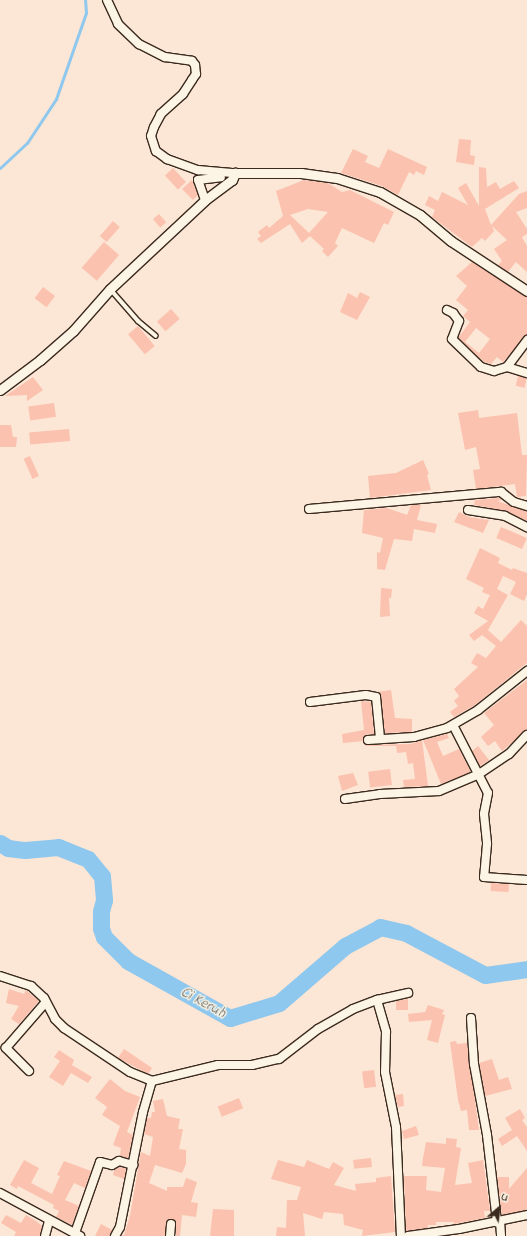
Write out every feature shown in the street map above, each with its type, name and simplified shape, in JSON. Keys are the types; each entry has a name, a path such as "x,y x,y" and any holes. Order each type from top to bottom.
{"street":[{"path":"107,0 118,24 139,44 165,57 192,61 195,65 196,74 183,94 161,114 154,126 151,136 156,151 167,159 198,170 235,173 301,173 337,178 380,192 420,215 451,241 527,291"},
{"path":"0,390 40,360 73,331 110,289 205,200 225,185 235,173"},
{"path":"205,200 198,180 225,177 227,179 225,185"},
{"path":"447,310 453,313 459,321 452,340 481,368 494,371 507,367 527,373"},
{"path":"507,367 527,340"},
{"path":"309,509 501,492 514,502 527,506"},
{"path":"468,510 505,516 527,527"},
{"path":"368,740 429,734 453,725 478,710 527,672"},
{"path":"310,702 360,695 376,696 380,738"},
{"path":"453,725 488,793 484,814 487,844 484,877 527,880"},
{"path":"345,799 380,794 439,791 479,774 509,754 527,735"},
{"path":"0,976 31,986 46,1002 55,1019 64,1028 130,1072 152,1081 218,1065 252,1065 278,1059 318,1029 377,1000 408,993"},
{"path":"377,1000 386,1032 385,1072 396,1127 401,1236"},
{"path":"29,1071 6,1048 46,1002"},
{"path":"471,1018 474,1064 487,1135 501,1236"},
{"path":"115,1236 120,1227 143,1112 152,1081"},
{"path":"0,1193 49,1221 78,1235 100,1162 112,1165 119,1161 133,1165"},
{"path":"408,1236 498,1222 527,1215"},
{"path":"45,1236 49,1221"},
{"path":"170,1236 171,1224"}],"lane":[{"path":"110,289 138,321 156,336"}],"building":[{"path":"459,139 471,140 470,155 475,156 474,165 456,162"},
{"path":"353,149 368,156 365,162 379,168 388,149 427,167 424,175 416,171 414,175 409,172 398,195 382,186 341,173"},
{"path":"479,167 486,168 487,187 496,182 500,189 514,181 519,188 485,209 491,225 519,194 527,191 527,208 516,212 527,229 527,234 522,237 527,246 527,272 516,262 508,272 498,265 502,261 494,249 507,240 492,226 494,231 485,241 482,238 472,247 432,217 435,210 425,205 429,196 438,201 442,192 468,205 458,188 466,183 479,206"},
{"path":"173,168 186,182 178,189 165,176"},
{"path":"192,180 198,195 193,200 182,189"},
{"path":"304,180 328,183 342,192 350,190 394,212 388,225 384,223 374,243 342,228 335,243 338,246 328,257 322,251 324,249 310,236 302,243 290,224 261,243 257,239 261,236 258,232 267,225 269,228 283,216 276,191","holes":["308,209 328,212 309,233 290,215"]},
{"path":"159,214 166,222 160,228 153,219"},
{"path":"113,221 120,227 107,242 100,236"},
{"path":"104,242 119,255 97,281 82,268"},
{"path":"472,262 527,297 527,335 503,362 497,357 491,364 484,362 458,338 470,322 463,316 468,310 456,300 467,286 456,276","holes":["476,328 490,339 479,353 465,342"]},
{"path":"43,287 55,296 47,307 35,298"},
{"path":"360,292 370,297 357,320 340,312 348,293 357,298"},
{"path":"171,309 180,319 166,331 157,322"},
{"path":"138,326 155,346 145,354 128,334"},
{"path":"518,376 527,378 525,388 516,386"},
{"path":"33,377 43,390 27,401 27,395 5,396"},
{"path":"54,403 56,417 30,420 28,407"},
{"path":"478,410 479,418 517,413 522,455 527,455 526,496 517,497 515,484 476,489 473,470 480,469 476,447 465,450 458,413"},
{"path":"0,425 11,425 13,437 17,437 16,447 0,447"},
{"path":"69,429 70,441 30,444 29,432"},
{"path":"30,456 39,476 33,479 24,459"},
{"path":"423,460 429,474 427,475 431,490 370,498 368,476 396,473"},
{"path":"499,498 502,500 497,501 527,511 527,521 506,511 474,505 475,500"},
{"path":"411,505 421,505 417,520 437,524 435,533 414,529 412,541 394,539 385,570 377,569 377,552 380,553 383,538 362,533 364,510 387,508 407,515"},
{"path":"459,512 469,517 489,520 483,533 454,522"},
{"path":"501,527 527,538 522,549 496,538"},
{"path":"480,548 500,558 498,563 512,570 513,568 527,573 527,594 524,601 510,594 516,582 503,576 497,589 508,595 488,630 501,642 521,620 527,626 527,663 475,705 454,717 450,712 458,706 454,701 459,696 454,689 478,667 471,663 477,653 486,658 496,646 482,635 474,641 469,635 488,621 474,613 478,606 483,609 490,595 482,592 484,588 466,579"},
{"path":"381,588 392,589 391,598 389,598 390,616 380,617"},
{"path":"527,680 527,730 502,751 495,741 488,746 481,737 494,725 484,713"},
{"path":"391,690 395,718 412,719 412,732 385,733 381,696 377,692"},
{"path":"361,701 371,702 374,734 365,735 363,741 343,743 342,734 364,730"},
{"path":"447,734 449,738 437,742 443,756 459,749 471,772 441,784 423,740"},
{"path":"422,740 428,786 404,787 403,780 415,779 413,763 408,764 406,752 397,753 396,746 365,745 411,744"},
{"path":"478,746 489,760 480,766 472,751"},
{"path":"390,769 392,785 370,788 368,772"},
{"path":"353,773 358,785 342,791 338,776"},
{"path":"491,883 509,884 509,892 491,891"},
{"path":"9,989 24,994 26,990 39,1001 19,1024 11,1019 19,1006 6,1003"},
{"path":"408,999 408,1010 396,1010 396,1001"},
{"path":"428,1005 444,1010 442,1014 445,1015 438,1043 427,1040 432,1020 409,1022 408,1014 425,1012"},
{"path":"456,1041 457,1044 467,1043 479,1130 469,1130 467,1110 461,1111 458,1100 450,1042"},
{"path":"124,1049 152,1068 148,1074 118,1058"},
{"path":"59,1050 74,1060 72,1065 92,1077 88,1083 71,1073 63,1086 49,1077 60,1061 54,1057"},
{"path":"492,1059 499,1080 508,1077 512,1089 485,1096 479,1063"},
{"path":"374,1070 376,1087 364,1088 362,1071"},
{"path":"110,1079 125,1091 140,1097 127,1132 133,1135 128,1158 120,1156 121,1148 113,1145 120,1126 102,1115 107,1107 95,1098"},
{"path":"403,1094 404,1106 398,1107 395,1095"},
{"path":"239,1098 243,1108 222,1117 218,1107"},
{"path":"163,1099 167,1116 180,1119 178,1129 183,1129 179,1149 186,1150 186,1164 182,1173 155,1165 149,1183 167,1191 167,1187 183,1187 186,1178 197,1182 191,1202 198,1203 196,1217 182,1215 180,1236 176,1236 176,1222 171,1219 166,1221 165,1236 121,1236 124,1235 130,1216 141,1152 150,1156 153,1137 144,1134 147,1118 151,1118 152,1112 155,1112 153,1101"},
{"path":"520,1109 525,1118 522,1120 527,1127 527,1151 517,1136 502,1146 498,1139 512,1130 505,1118"},
{"path":"416,1126 419,1135 404,1139 402,1131"},
{"path":"446,1138 457,1139 456,1147 461,1148 455,1185 472,1183 468,1163 483,1160 490,1211 484,1211 485,1218 454,1224 454,1222 436,1222 436,1225 428,1225 428,1228 406,1231 404,1176 427,1176 426,1190 441,1192 445,1168 422,1166 426,1142 446,1144"},
{"path":"371,1158 372,1167 354,1169 353,1160"},
{"path":"24,1160 39,1168 31,1183 52,1194 60,1176 57,1175 64,1161 91,1171 85,1188 74,1183 65,1200 79,1206 72,1225 56,1217 59,1211 53,1208 54,1205 18,1186 17,1189 10,1185"},
{"path":"278,1160 304,1167 307,1160 329,1169 333,1162 344,1168 334,1185 356,1191 355,1184 376,1182 376,1178 391,1176 395,1232 362,1236 363,1230 344,1225 343,1214 324,1212 322,1219 303,1213 305,1236 276,1236 277,1227 286,1228 287,1200 297,1200 301,1187 271,1179"},
{"path":"120,1167 126,1169 124,1179 113,1175 114,1170"},
{"path":"527,1168 527,1210 502,1215 497,1177 509,1177 509,1189"},
{"path":"213,1209 234,1210 234,1236 210,1236"},
{"path":"6,1215 21,1223 26,1215 36,1221 42,1226 40,1236 14,1236 16,1232 1,1223"},
{"path":"101,1224 112,1230 110,1236 95,1236"}],"waterway":[{"path":"0,168 27,143 56,99 86,13 85,0"},
{"name":"Ci Keruh","path":"0,843 8,848 25,850 58,847 88,859 102,876 104,900 101,911 101,928 104,937 128,961 230,1018 279,1003 345,946 380,927 406,933 485,975 527,969"}]}
